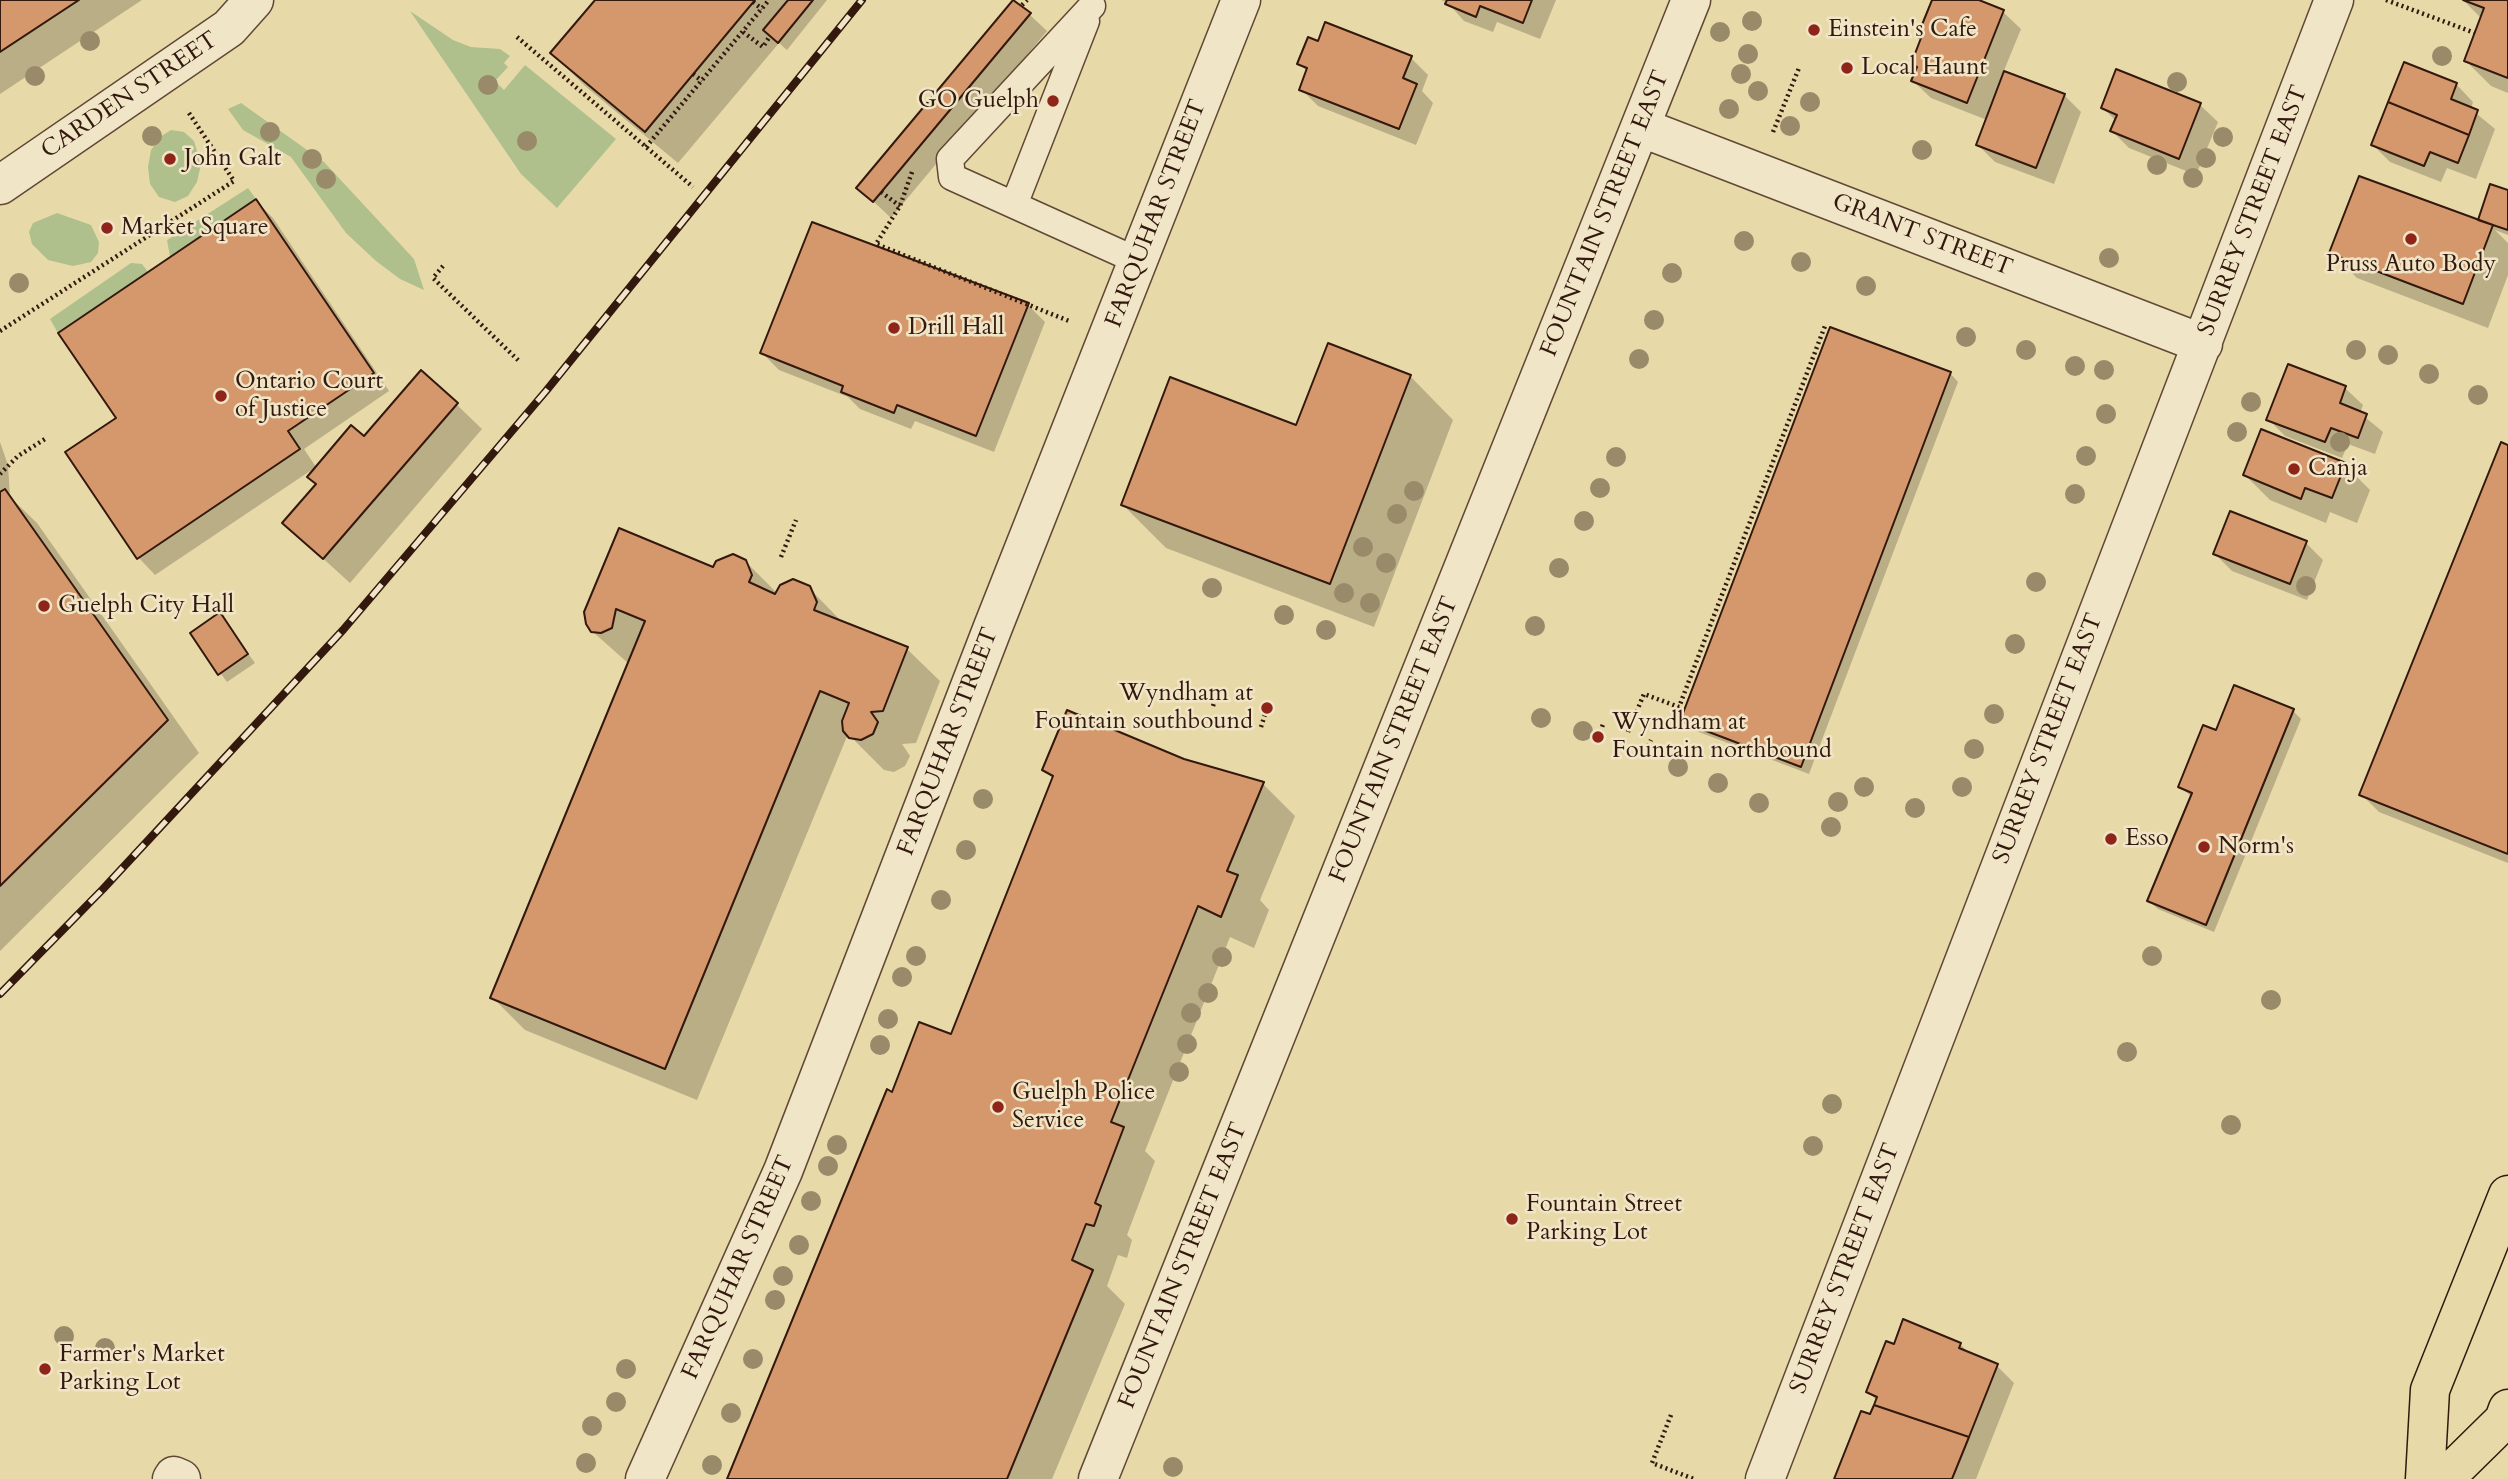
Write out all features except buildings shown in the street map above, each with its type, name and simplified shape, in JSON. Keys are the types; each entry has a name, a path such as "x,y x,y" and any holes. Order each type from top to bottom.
{"main road":[{"path":"2426,1479 2430,1390 2506,1203"},
{"path":"2444,1479 2504,1420 2508,1409"}],"street":[{"name":"CARDEN STREET","path":"0,185 229,28 254,0"},
{"name":"FARQUHAR STREET","path":"645,1479 783,1171 1241,0"},
{"name":"FOUNTAIN STREET EAST","path":"1098,1479 1691,0"},
{"name":"SURREY STREET EAST","path":"1765,1479 2334,0"},
{"name":"GRANT STREET","path":"1640,127 2203,344"},
{"path":"172,1479 174,1476 181,1479"}],"lane":[{"path":"1014,205 1094,3"},
{"path":"1094,3 950,159 952,177 1138,261"}],"path":[{"path":"646,147 769,0"},
{"path":"2386,0 2475,33"},
{"path":"753,2 762,9"},
{"path":"743,32 763,47 770,36"},
{"path":"517,37 693,187"},
{"path":"1756,172 1799,68"},
{"path":"693,74 702,82"},
{"path":"0,331 234,181 185,106"},
{"path":"881,192 900,206"},
{"path":"443,266 433,278 520,362"},
{"path":"1628,732 1644,694 1679,707 1825,326"},
{"path":"0,474 18,456 45,439"},
{"path":"781,558 796,520"},
{"path":"1213,706 1219,688"},
{"path":"1261,727 1267,708"},
{"path":"1598,737 1604,722"},
{"path":"1644,756 1651,740"},
{"path":"1671,1415 1652,1463 1693,1479"}],"green space":[{"path":"410,11 453,40 471,47 500,49 510,56 504,63 508,67 495,81 504,90 525,65 616,139 557,208 521,174"},
{"path":"241,103 324,162 414,259 424,290 400,279 346,233 291,157 243,130 228,109"},
{"path":"171,130 184,132 194,141 201,164 197,182 188,196 175,202 159,197 150,184 148,167 151,150 160,137"},
{"path":"248,188 256,199 170,257 167,240"},
{"path":"57,213 91,225 99,242 98,253 91,262 73,266 48,260 32,244 29,232 33,223"},
{"path":"131,263 142,264 148,272 58,333 50,319"}],"railway":[{"path":"0,994 103,889 343,630 546,391 862,0"}],"place":[{"name":"Einstein's Cafe","path":"1814,30"},
{"name":"Local Haunt","path":"1847,68"},
{"name":"GO Guelph","path":"1053,101"},
{"name":"John Galt","path":"170,159"},
{"name":"Market Square","path":"107,228"},
{"name":"Pruss Auto Body","path":"2411,239"},
{"name":"Drill Hall","path":"894,328"},
{"name":"Ontario Court of Justice","path":"221,396"},
{"name":"Canja","path":"2294,469"},
{"name":"Guelph City Hall","path":"44,606"},
{"name":"Wyndham at Fountain southbound","path":"1267,708"},
{"name":"Wyndham at Fountain northbound","path":"1598,737"},
{"name":"Esso","path":"2111,839"},
{"name":"Norm's","path":"2204,847"},
{"name":"Guelph Police Service","path":"998,1107"},
{"name":"Fountain Street Parking Lot","path":"1512,1219"},
{"name":"Farmer's Market Parking Lot","path":"45,1369"}]}
